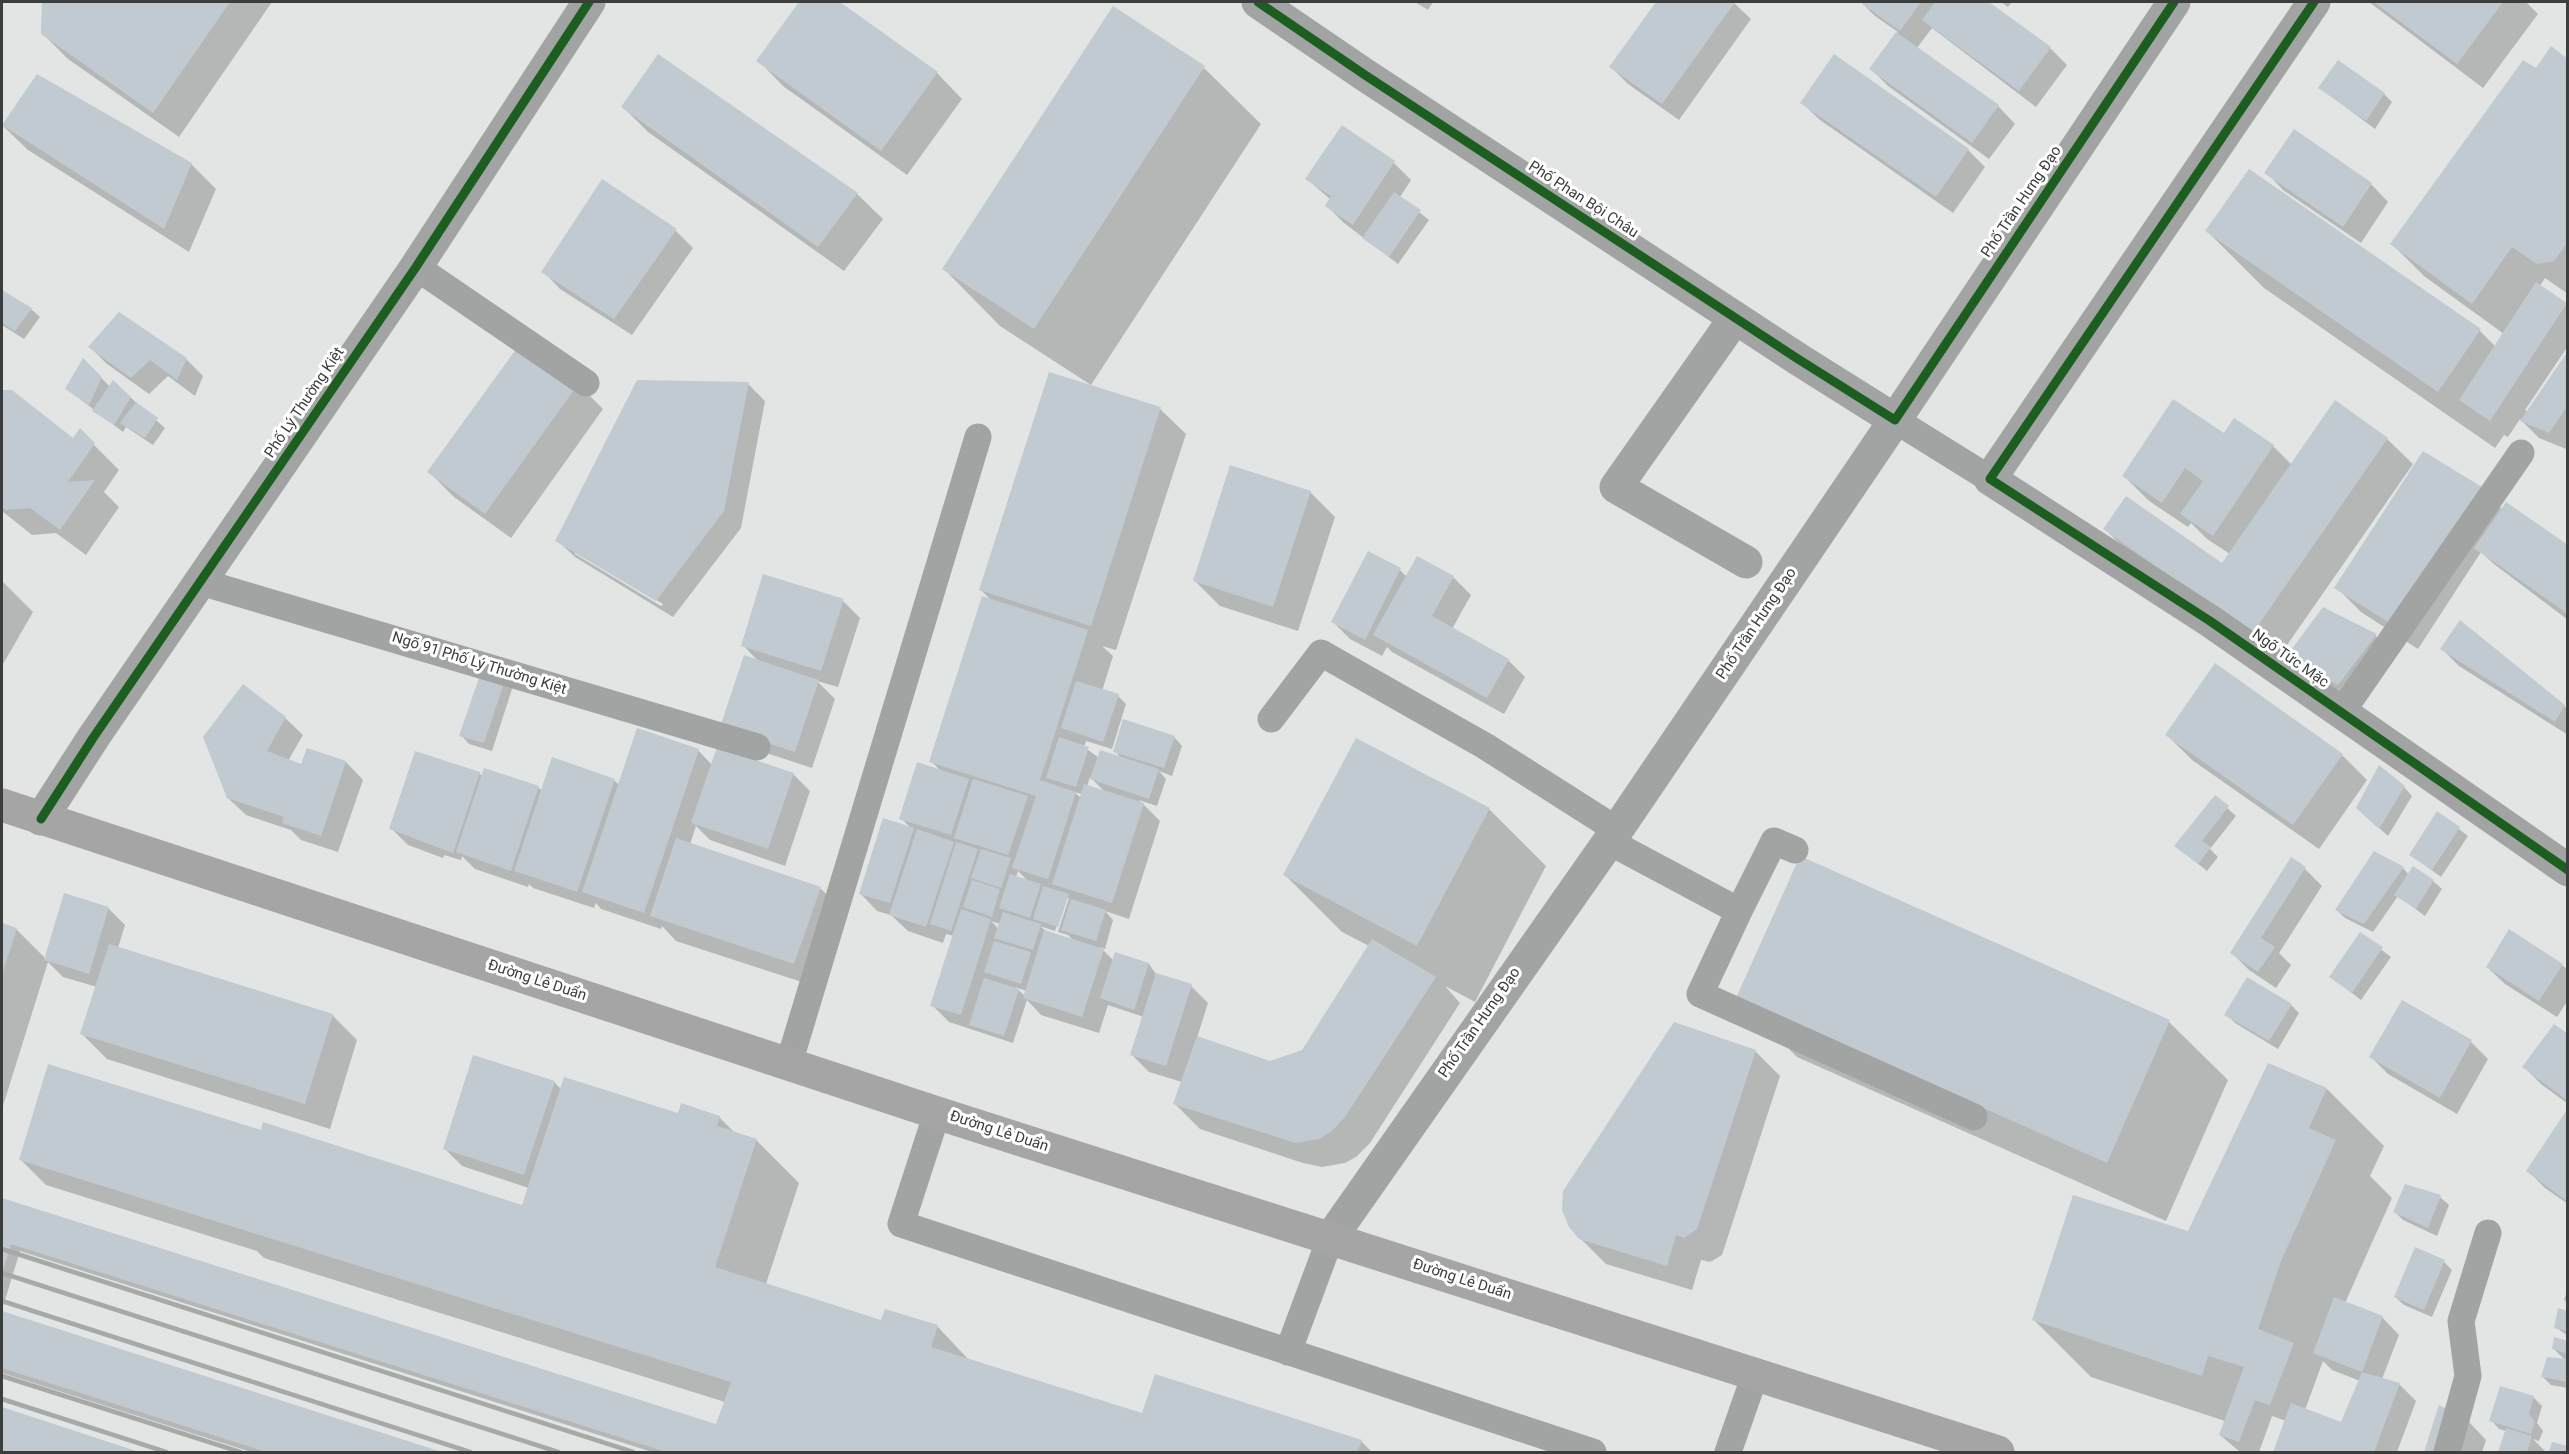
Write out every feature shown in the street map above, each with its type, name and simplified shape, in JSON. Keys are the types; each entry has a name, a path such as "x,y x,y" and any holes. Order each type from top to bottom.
{"main road":[{"name":"Đường Lê Duẩn","path":"2,805 938,1113 1998,1452"}],"street":[{"name":"Phố Lý Thường Kiệt","path":"41,819 93,738 416,267 588,2"},
{"name":"Phố Phan Bội Châu","path":"1258,2 1375,82 1895,420"},
{"name":"Phố Trần Hưng Đạo","path":"1330,1239 1612,836 1895,420 2174,2"},
{"path":"1990,479 2314,2"},
{"path":"1735,318 1616,487 1746,562"},
{"name":"Ngõ Tức Mặc","path":"1990,479 2210,621 2568,870"}],"lane":[{"path":"416,267 586,383"},
{"name":"Ngõ Tức Mặc","path":"1895,420 1990,479"},
{"path":"789,1063 978,437"},
{"path":"2341,713 2522,453"},
{"name":"Ngõ 91 Phố Lý Thường Kiệt","path":"201,582 757,747"},
{"path":"1271,719 1321,653 1485,746 1612,836 1739,911"},
{"path":"1795,850 1774,841 1700,994 1974,1117"},
{"path":"938,1113 901,1224 1593,1452"},
{"path":"2447,1452 2468,1376 2461,1321 2488,1233"},
{"path":"1288,1352 1330,1239"},
{"path":"1728,1452 1755,1375"}],"building":[{"path":"42,2 230,2 153,113 41,34"},
{"path":"799,2 840,2 938,72 881,151 756,61"},
{"path":"1656,2 1735,2 1662,104 1609,67"},
{"path":"1860,2 1921,2 1900,31"},
{"path":"1935,2 1989,2 2051,47 2019,91 1922,20"},
{"path":"2374,2 2503,2 2457,64"},
{"path":"1113,6 1205,66 1034,329 942,269"},
{"path":"1896,32 1999,105 1972,143 1869,69"},
{"path":"2551,46 2568,59 2568,242 2554,261 2537,264 2512,247 2472,304 2390,244 2523,60 2536,68"},
{"path":"658,54 858,193 818,247 621,107"},
{"path":"1834,54 1969,149 1936,197 1800,103"},
{"path":"2338,60 2385,93 2366,121 2318,88"},
{"path":"37,74 192,163 164,229 2,125"},
{"path":"1342,125 1395,161 1353,225 1325,206 1331,196 1305,179"},
{"path":"2294,129 2372,183 2343,227 2264,173"},
{"path":"2249,169 2481,329 2438,392 2205,231"},
{"path":"602,179 677,229 614,319 541,272"},
{"path":"1394,192 1421,210 1389,257 1362,238"},
{"path":"2536,282 2567,303 2490,421 2459,400"},
{"path":"2,290 32,308 15,331 2,323"},
{"path":"119,312 187,358 177,380 150,360 131,378 88,347"},
{"path":"522,341 579,383 485,514 427,472"},
{"path":"2568,351 2568,405 2549,433 2520,421"},
{"path":"83,358 102,377 89,405 65,389"},
{"path":"1049,372 1161,407 1091,626 979,590"},
{"path":"113,380 131,397 114,425 92,411"},
{"path":"637,380 749,382 724,511 656,601 555,541"},
{"path":"2,390 12,390 73,438 80,428 95,443 68,482 95,480 60,530 30,508 6,510 2,507"},
{"path":"2173,399 2224,433 2234,418 2274,445 2213,536 2180,514 2203,481 2185,468 2162,503 2122,476"},
{"path":"2335,400 2388,438 2252,634 2103,529 2126,496 2222,563"},
{"path":"136,402 158,418 145,438 120,423"},
{"path":"2423,451 2482,487 2393,625 2334,588"},
{"path":"1230,465 1311,491 1273,607 1193,581"},
{"path":"2506,502 2568,545 2568,614 2474,548"},
{"path":"1368,551 1401,568 1365,640 1331,622"},
{"path":"1417,556 1454,576 1432,616 1509,659 1487,698 1373,635"},
{"path":"763,574 844,599 821,671 741,646"},
{"path":"982,596 1088,630 1040,780 1076,792 1048,879 1012,868 1036,796 929,762"},
{"path":"2323,607 2377,634 2338,685 2286,657"},
{"path":"2460,620 2565,705 2555,722 2440,649"},
{"path":"744,655 819,680 795,752 720,727"},
{"path":"2215,663 2343,754 2293,825 2165,735"},
{"path":"482,669 506,677 484,743 459,736"},
{"path":"1076,681 1119,694 1103,742 1061,728"},
{"path":"243,684 286,717 267,751 301,764 307,748 346,761 321,836 282,823 284,817 227,798 203,737"},
{"path":"1123,719 1175,736 1164,768 1113,752"},
{"path":"637,728 699,749 644,913 582,892"},
{"path":"1059,737 1089,747 1076,787 1046,778"},
{"path":"1356,738 1490,808 1417,946 1283,875"},
{"path":"717,747 794,773 768,849 691,823"},
{"path":"1100,750 1159,769 1149,799 1090,779"},
{"path":"415,751 480,772 453,853 389,829"},
{"path":"552,757 615,779 577,892 514,871"},
{"path":"917,762 969,779 951,835 899,819"},
{"path":"2379,765 2405,786 2379,829 2356,808"},
{"path":"484,768 539,786 511,871 456,852"},
{"path":"973,779 1028,796 1008,855 954,838"},
{"path":"1084,784 1144,803 1112,903 1052,884"},
{"path":"2215,795 2229,806 2202,841 2211,847 2198,864 2174,846"},
{"path":"2437,811 2460,827 2432,870 2409,855"},
{"path":"883,818 914,828 890,903 859,894"},
{"path":"917,829 954,842 926,927 889,915"},
{"path":"676,838 821,887 794,964 650,916"},
{"path":"956,842 978,849 951,931 930,924"},
{"path":"981,849 1011,858 1001,888 971,878"},
{"path":"2374,851 2404,867 2364,924 2335,910"},
{"path":"1800,856 2170,1020 2107,1163 1736,998"},
{"path":"2291,857 2306,867 2261,938 2275,947 2258,972 2230,953"},
{"path":"2413,866 2434,880 2416,909 2394,895"},
{"path":"1010,874 1041,884 1030,918 999,908"},
{"path":"972,880 1000,889 992,917 963,907"},
{"path":"1043,886 1069,894 1058,927 1033,919"},
{"path":"64,893 109,907 89,974 44,960"},
{"path":"1071,899 1106,910 1096,941 1061,930"},
{"path":"961,909 991,919 961,1015 930,1006"},
{"path":"1003,912 1041,924 1033,950 994,938"},
{"path":"2,923 17,928 2,975"},
{"path":"2509,929 2563,964 2539,1001 2486,967"},
{"path":"1044,930 1104,949 1082,1017 1023,998"},
{"path":"2360,932 2383,947 2352,993 2329,977"},
{"path":"1372,939 1436,977 1345,1117 1331,1132 1319,1139 1296,1143 1173,1104 1197,1036 1270,1061 1302,1050"},
{"path":"994,941 1031,952 1021,984 984,972"},
{"path":"109,944 333,1014 305,1104 80,1034"},
{"path":"1115,952 1149,963 1134,1010 1100,998"},
{"path":"1156,973 1192,984 1166,1066 1130,1055"},
{"path":"2247,977 2292,1004 2269,1041 2224,1015"},
{"path":"984,978 1019,989 1004,1036 969,1025"},
{"path":"2402,1000 2472,1040 2440,1098 2369,1057"},
{"path":"1674,1022 1756,1050 1697,1229 1684,1238 1676,1235 1667,1266 1579,1239 1569,1227 1562,1210 1563,1191"},
{"path":"2554,1024 2568,1034 2568,1101 2522,1067"},
{"path":"473,1055 555,1081 524,1175 443,1149"},
{"path":"2268,1063 2327,1088 2309,1128 2336,1140 2281,1261 2258,1329 2294,1343 2270,1405 2255,1400 2239,1442 2219,1435 2244,1367 2208,1356 2202,1376 2032,1320 2073,1195 2188,1231"},
{"path":"48,1064 261,1130 263,1122 522,1205 564,1077 678,1113 681,1103 720,1116 717,1126 757,1139 715,1267 881,1320 885,1309 938,1325 931,1347 1142,1413 1155,1374 1362,1440 1357,1452 666,1452 11,1244 2,1274 2,1198 716,1424 731,1382 19,1160"},
{"path":"2566,1111 2568,1112 2568,1202 2526,1171"},
{"path":"2405,1184 2441,1195 2428,1228 2393,1212"},
{"path":"2415,1247 2445,1260 2424,1310 2394,1297"},
{"path":"2334,1297 2383,1316 2362,1372 2313,1353"},
{"path":"2558,1308 2568,1311 2568,1331 2554,1328"},
{"path":"2,1311 442,1452 266,1452 2,1368"},
{"path":"2554,1337 2568,1341 2568,1354 2552,1349"},
{"path":"2547,1357 2568,1359 2568,1382 2541,1377"},
{"path":"2362,1372 2400,1383 2374,1452 2273,1452 2291,1403 2341,1422"},
{"path":"2500,1386 2534,1396 2529,1414 2535,1421 2531,1434 2489,1421"},
{"path":"2439,1405 2470,1421 2460,1452 2424,1452"},
{"path":"2,1407 139,1452 2,1452"},
{"path":"2506,1428 2532,1436 2527,1452 2498,1452"},
{"path":"2552,1442 2568,1446 2568,1452 2549,1452"}],"railway":[{"path":"2,1249 633,1452"},
{"path":"2,1273 558,1452"},
{"path":"2,1301 470,1452"},
{"path":"2,1376 240,1452"},
{"path":"2,1399 166,1452"}],"cycle path":[{"path":"41,819 93,738 416,267 589,2"},
{"path":"1258,2 1365,75 1895,420 2174,2"},
{"path":"2314,2 1990,479 2210,621 2568,870"}]}
